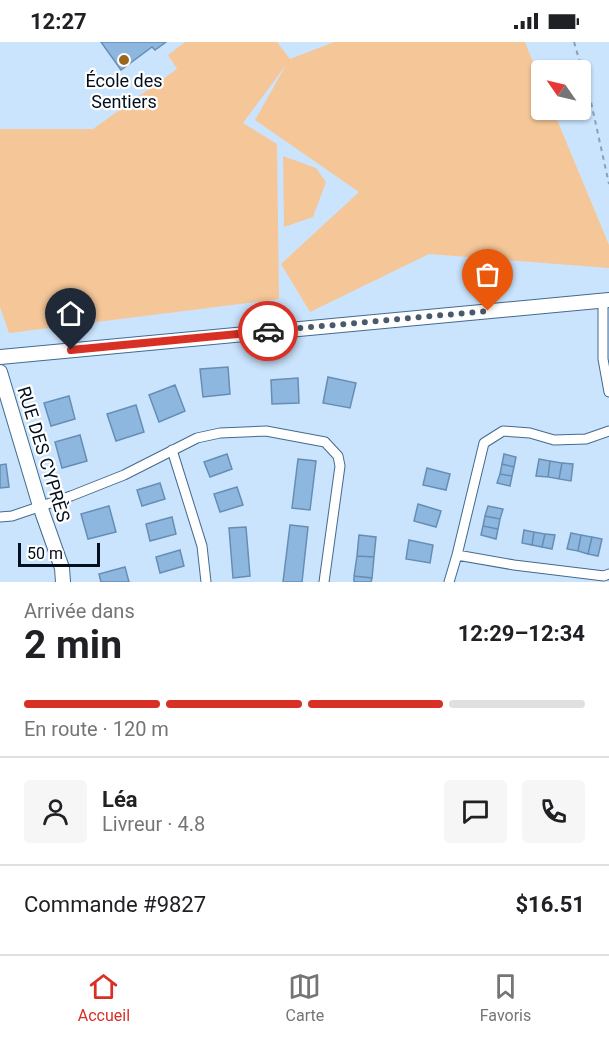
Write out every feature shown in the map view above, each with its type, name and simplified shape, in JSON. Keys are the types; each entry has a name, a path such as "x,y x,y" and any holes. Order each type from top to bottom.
{"street":[{"path":"0,357 606,300 603,359 609,392"},
{"name":"RUE DES CYPRÈS","path":"0,372 40,506 62,568 63,582"},
{"path":"0,517 12,516 124,475 197,438 220,433 266,431 325,442 338,456 340,466 324,582"},
{"path":"449,582 484,443 503,431 530,433 554,440 586,439 609,431"},
{"path":"172,450 202,546 206,582"},
{"path":"457,555 514,565 604,576 609,574"}],"path":[{"path":"574,42 589,93 609,184"}],"shaded area":[{"path":"185,42 277,42 290,59 334,42 525,42 532,60 531,120 557,120 609,245 609,268 429,254 310,312 281,264 359,192 255,120 286,65 243,123 277,144 279,299 9,333 0,307 0,129 93,129 177,69 168,55"},
{"path":"283,156 316,168 326,182 313,217 284,227"}],"building":[{"name":"École des Sentiers","path":"101,42 166,42 155,50 152,47 121,70"},
{"path":"228,367 230,394 203,397 200,369"},
{"path":"328,377 356,383 350,408 323,403"},
{"path":"298,378 299,403 272,404 271,380"},
{"path":"175,385 185,411 159,422 149,395"},
{"path":"69,396 75,419 51,426 44,403"},
{"path":"136,405 144,432 116,441 107,414"},
{"path":"80,435 87,461 62,468 55,442"},
{"path":"227,454 232,469 210,477 204,462"},
{"path":"504,454 516,457 514,467 502,464"},
{"path":"298,459 316,461 310,510 292,508"},
{"path":"539,459 550,461 548,477 536,476"},
{"path":"550,461 562,463 559,479 548,477"},
{"path":"562,463 573,464 571,481 559,479"},
{"path":"6,464 9,487 0,488 0,465"},
{"path":"502,464 514,467 512,476 500,474"},
{"path":"427,468 450,474 446,490 423,485"},
{"path":"500,474 512,476 510,486 497,483"},
{"path":"160,483 165,499 142,506 137,490"},
{"path":"237,487 243,505 220,512 214,494"},
{"path":"418,504 441,511 436,527 414,521"},
{"path":"109,506 116,532 88,539 81,514"},
{"path":"488,506 503,509 500,519 485,516"},
{"path":"485,516 500,519 498,529 483,526"},
{"path":"172,517 176,534 150,541 146,524"},
{"path":"290,525 308,527 302,582 283,582"},
{"path":"483,526 498,529 496,539 481,535"},
{"path":"246,527 250,576 233,578 229,528"},
{"path":"524,530 534,532 532,545 522,543"},
{"path":"534,532 545,534 542,547 532,545"},
{"path":"571,533 581,535 578,551 567,549"},
{"path":"545,534 555,535 552,549 542,547"},
{"path":"359,535 376,537 374,557 357,556"},
{"path":"581,535 592,537 588,554 578,551"},
{"path":"592,537 602,539 598,556 588,554"},
{"path":"409,540 433,545 430,563 406,559"},
{"path":"180,550 184,566 160,573 156,557"},
{"path":"357,556 374,557 372,578 354,576"},
{"path":"125,567 129,582 101,582 99,574"},
{"path":"354,576 372,578 371,582 354,582"}],"way so far":[{"path":"268,331 488,311"}],"place":[{"name":"École des Sentiers","path":"124,60"}],"route":[{"path":"71,350 268,331"}]}
